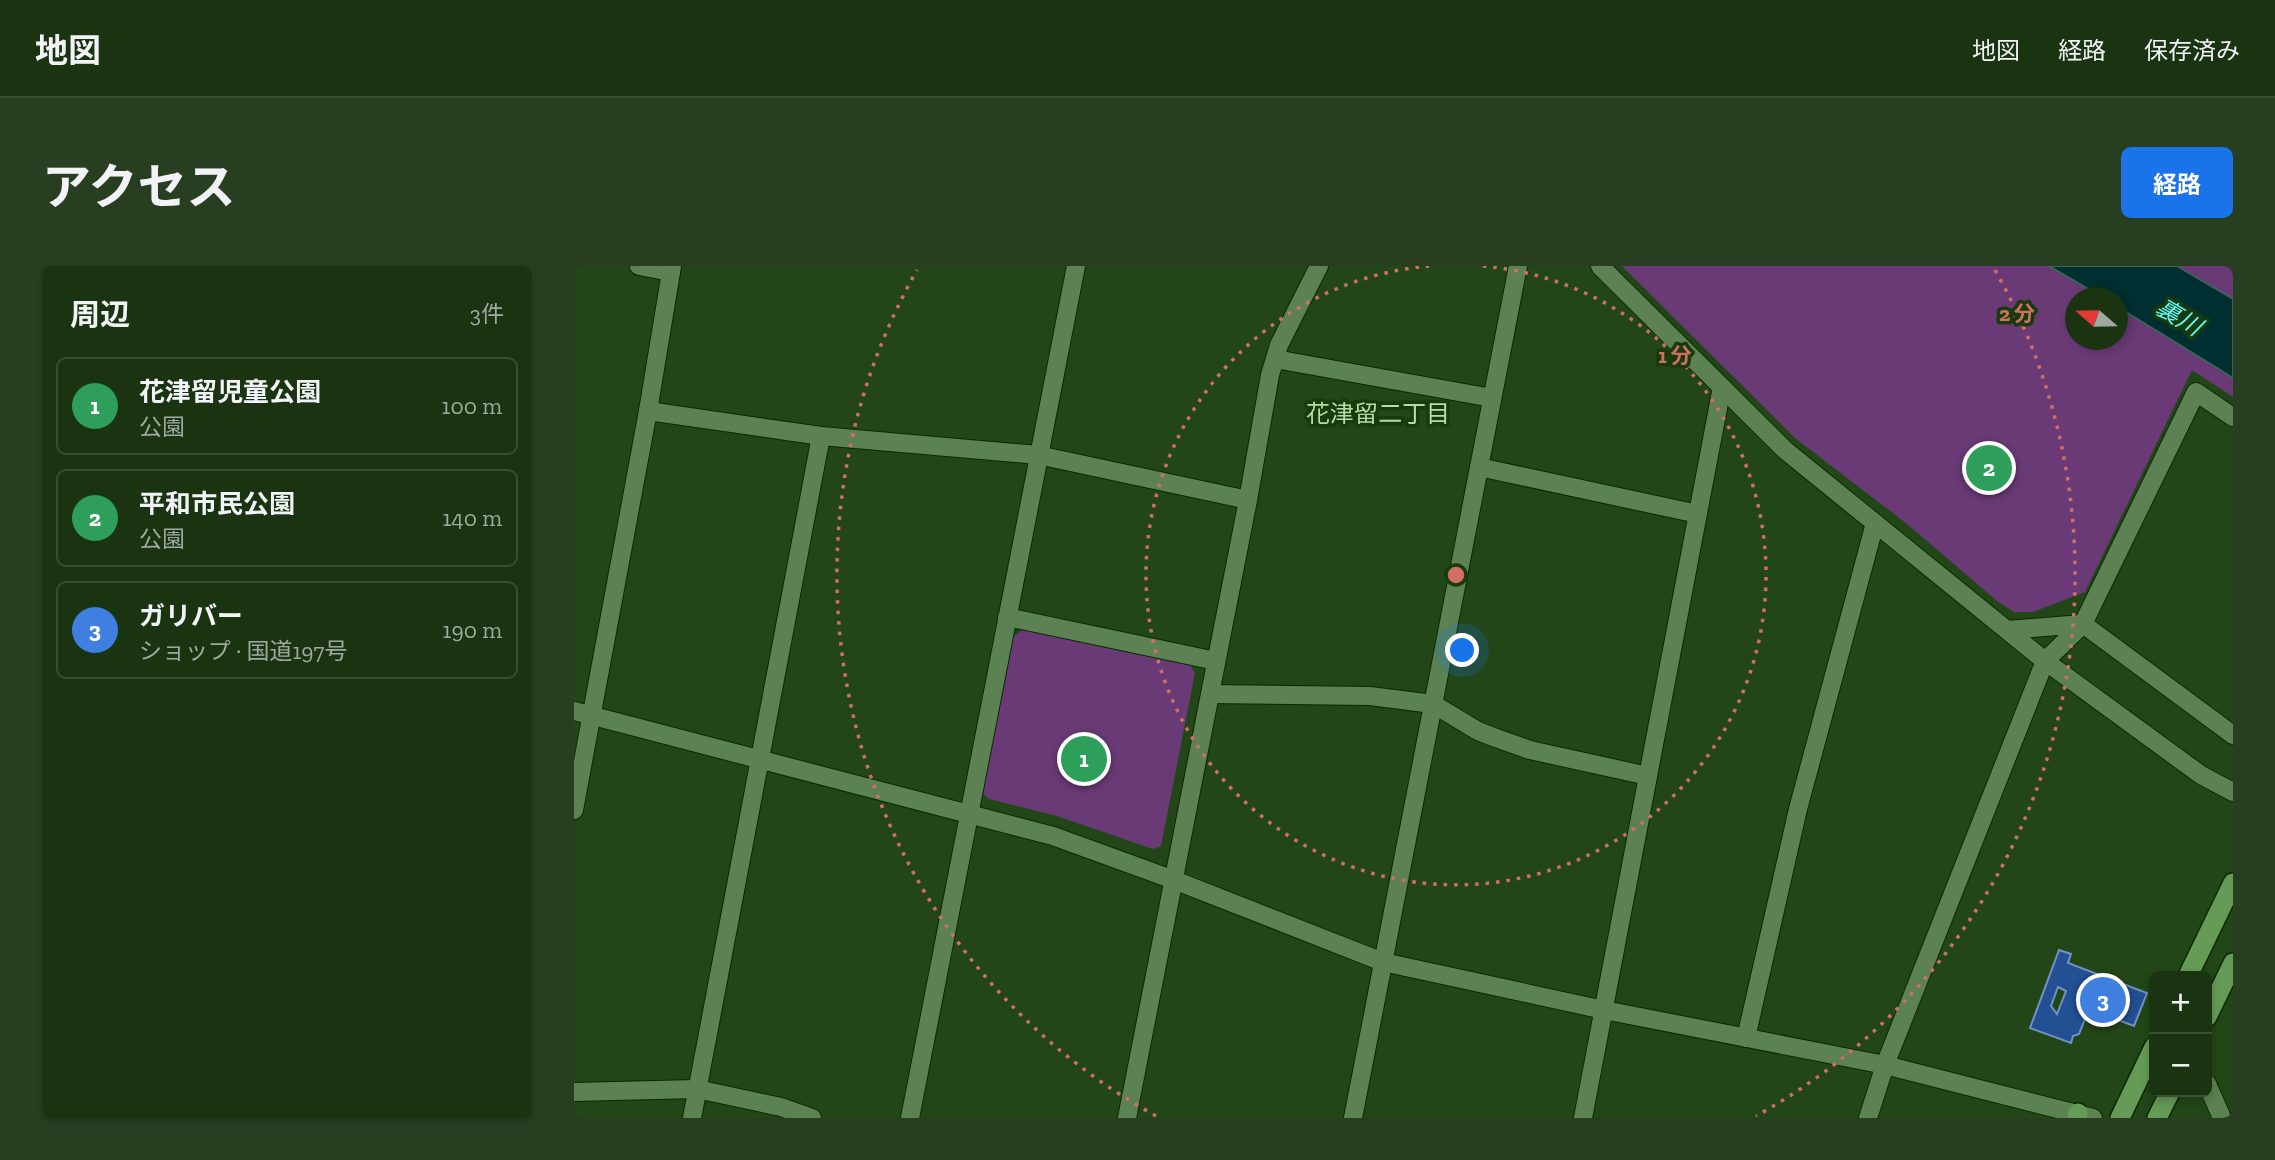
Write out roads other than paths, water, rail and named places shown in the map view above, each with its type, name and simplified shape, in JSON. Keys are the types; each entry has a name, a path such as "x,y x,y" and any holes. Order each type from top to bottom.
{"highway":[{"path":"2190,971 2233,883"},
{"path":"2212,1007 2233,963"},
{"path":"2120,1118 2149,1057"},
{"path":"2157,1118 2168,1097"}],"street":[{"path":"574,810 648,411 671,269 639,266"},
{"path":"910,1118 1076,266"},
{"path":"1127,1118 1270,375 1292,318 1319,266"},
{"path":"1353,1118 1518,266"},
{"path":"1600,266 1785,450 2045,661 2201,775 2233,792"},
{"path":"1275,359 1492,398"},
{"path":"1583,1118 1722,387"},
{"path":"1868,1118 1885,1065 2045,661 2083,624 2196,392 2233,417"},
{"path":"648,411 821,436 1038,455 1248,500"},
{"path":"692,1118 821,436"},
{"path":"1479,467 1698,514"},
{"path":"1746,1038 1798,809 1875,523"},
{"path":"1007,617 1216,661"},
{"path":"2007,630 2083,624 2233,735"},
{"path":"1210,694 1370,696 1433,704 1478,731 1518,746 1648,776"},
{"path":"574,711 1053,836 1383,962 1604,1010 1885,1065 2083,1117"},
{"path":"574,1092 697,1089 781,1107 812,1118"},
{"path":"2212,1095 2222,1118"}],"water":[{"name":"裏川","path":"2049,266 2177,266 2233,299 2233,378 2128,313 2128,287 2085,287"}],"place":[{"name":"平和市民公園","path":"1989,468"},
{"name":"花津留児童公園","path":"1084,759"},
{"name":"ガリバー","path":"2103,1000"}],"district":[{"name":"花津留二丁目","path":"1378,413"}]}
